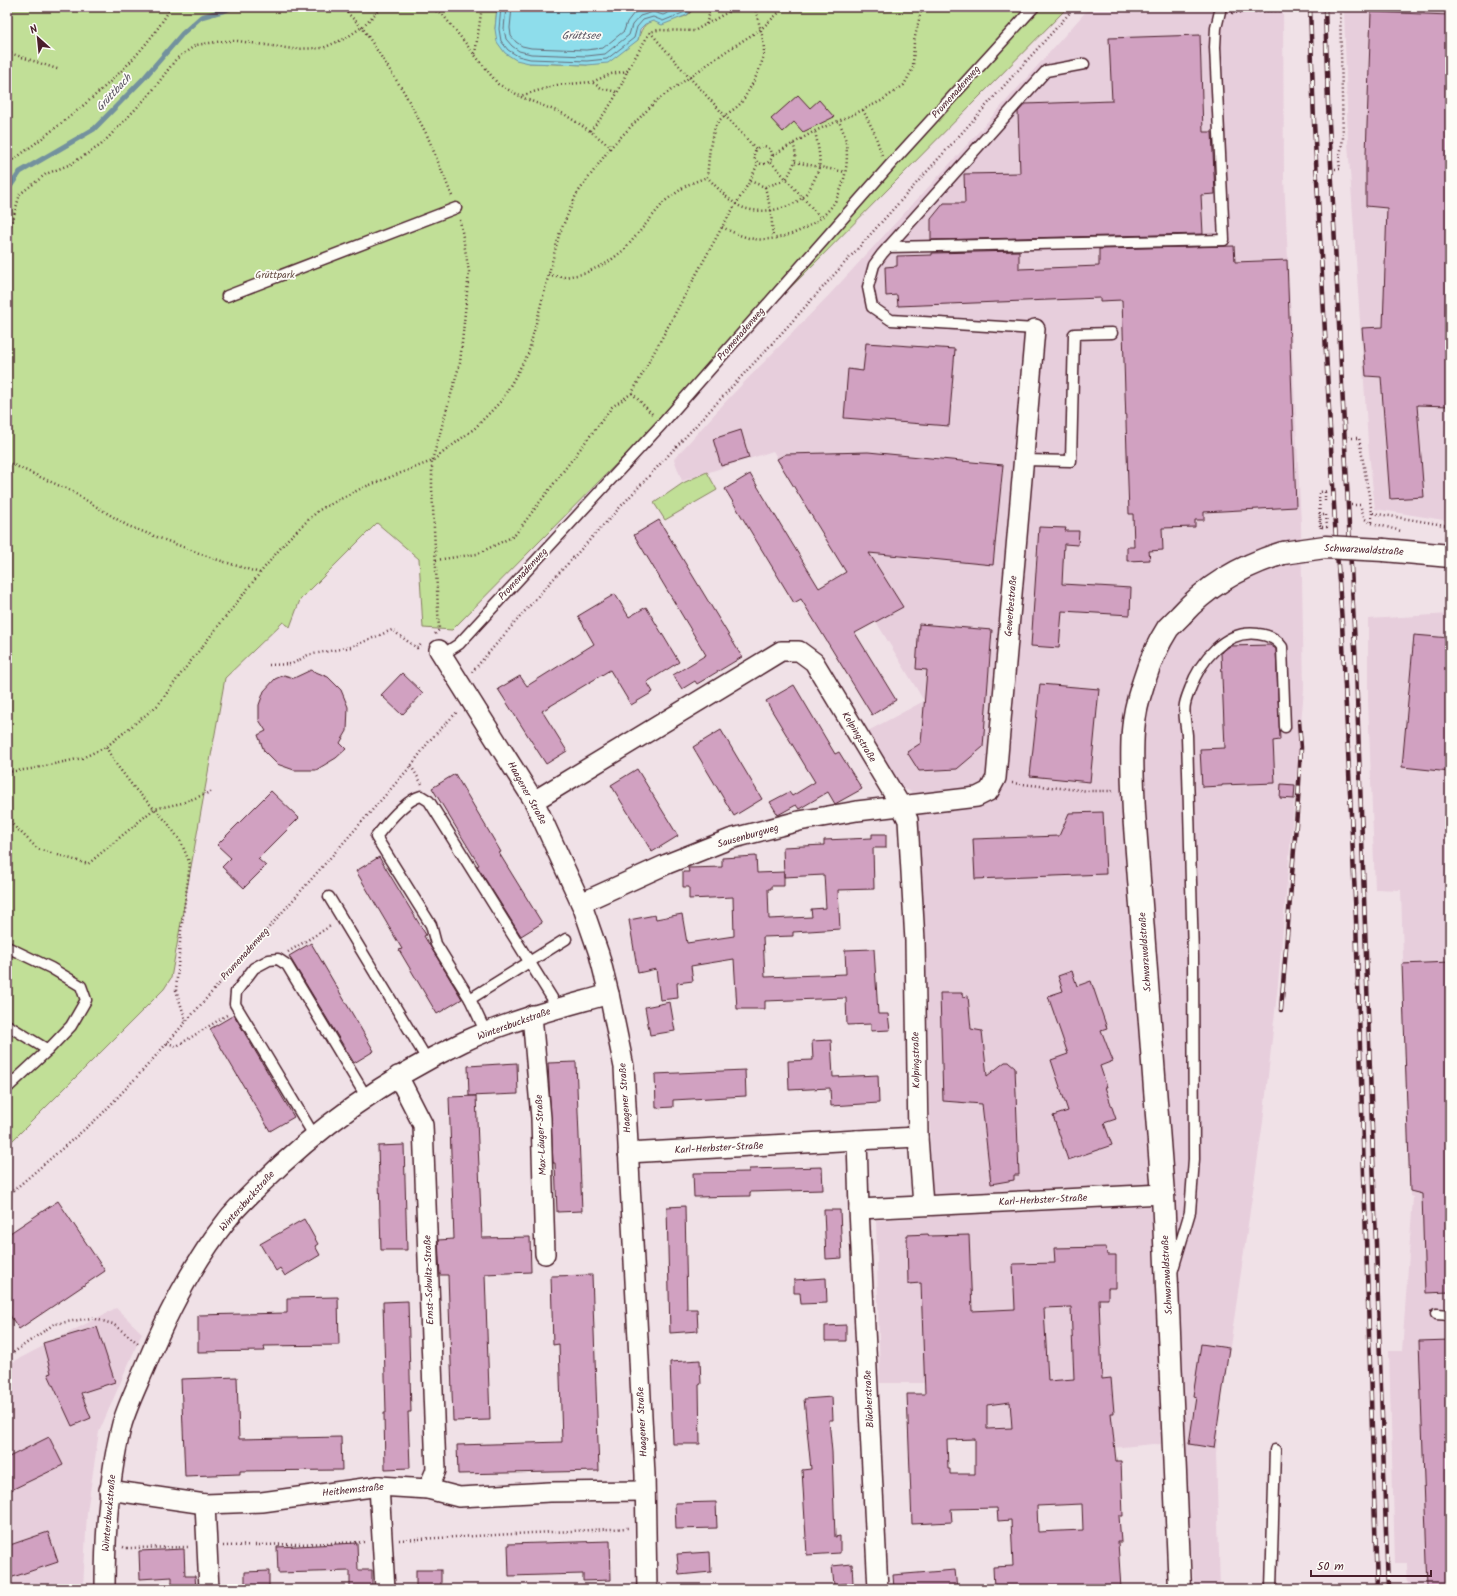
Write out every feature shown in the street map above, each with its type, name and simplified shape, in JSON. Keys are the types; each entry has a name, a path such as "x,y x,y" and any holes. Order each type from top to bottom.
{"main road":[{"name":"Schwarzwaldstraße","path":"1180,1589 1163,1194 1134,813 1132,756 1133,730 1137,704 1150,663 1169,628 1189,605 1210,587 1237,571 1261,560 1283,553 1325,547 1384,550 1450,556"}],"street":[{"name":"Gewerbestraße","path":"996,778 1035,329"},
{"name":"Haagener Straße","path":"436,645 534,801 581,903 599,954 609,994 624,1068 645,1491 647,1589"},
{"name":"Kolpingstraße","path":"534,801 781,651 799,651 814,662 908,820 915,941 918,1137 923,1205"},
{"path":"901,806 976,797 989,791 996,778"},
{"name":"Sausenburgweg","path":"581,903 667,864 730,839 800,822 857,811 901,806"},
{"name":"Wintersbuckstraße","path":"105,1589 109,1490 123,1423 151,1353 179,1297 205,1250 228,1219 279,1166 336,1119 398,1076 486,1032 532,1015 609,994"},
{"name":"Max-Läuger-Straße","path":"532,1015 541,1118 545,1254"},
{"name":"Ernst-Schultz-Straße","path":"398,1076 423,1125 436,1470 428,1489"},
{"name":"Karl-Herbster-Straße","path":"628,1152 918,1137"},
{"name":"Blücherstraße","path":"857,1140 878,1589"},
{"name":"Karl-Herbster-Straße","path":"860,1209 1163,1194"},
{"path":"379,1486 385,1589"},
{"name":"Heithemstraße","path":"109,1490 205,1504 262,1502 379,1486 428,1489 459,1497 550,1492 645,1491"},
{"path":"205,1504 209,1589"}],"lane":[{"name":"Promenadenweg","path":"436,645 459,644 662,424 889,166 1034,7"},
{"path":"888,247 1224,240 1215,47 1216,28 1221,7"},
{"path":"1035,329 891,320 872,307 868,287 874,265 888,247 1046,70 1084,64"},
{"path":"227,296 456,208"},
{"path":"1024,460 1071,461 1074,334 1112,333"},
{"path":"1168,1286 1190,1212 1194,1159 1193,956 1185,704 1193,682 1204,661 1221,644 1238,635 1253,633 1262,634 1279,643 1282,647 1285,727"},
{"path":"486,1032 470,999 436,944 431,925 376,837 413,798 421,796 429,801 552,998 554,1009"},
{"path":"329,897 428,1061"},
{"path":"470,999 566,939"},
{"path":"7,947 51,968 81,986 86,1000 71,1026 48,1050 7,1088"},
{"path":"315,1137 235,1004 236,992 254,968 269,960 278,959 287,965 367,1098"},
{"path":"7,1025 48,1050"},
{"path":"1436,1314 1450,1315"},
{"path":"1271,1589 1275,1450"}],"path":[{"path":"7,165 67,118 107,84 138,53 164,19 171,7"},
{"path":"7,257 9,232 20,194 46,174 71,164 101,145 150,94 176,59 196,45 223,41 238,41 293,49 323,48 346,38 362,27 382,7"},
{"path":"429,7 443,15 498,84 520,96 564,114 590,131 610,147"},
{"path":"475,54 482,7"},
{"path":"706,25 712,7"},
{"path":"590,131 605,115 618,92 627,71 650,32 658,30 694,31 737,7"},
{"path":"707,177 711,141 715,127 740,103 754,82 764,54 761,29 755,7"},
{"path":"7,772 31,769 82,758 106,747 158,705 183,671 288,539 319,510 362,488 432,461 475,428 502,400 528,354 559,235 576,195 610,147 656,101 761,29 785,7"},
{"path":"773,155 815,131 881,101 904,85 913,68 914,41 922,7"},
{"path":"471,673 546,587 779,336 1075,7"},
{"path":"1335,169 1340,169 1339,160 1343,139 1340,7"},
{"path":"1243,12 1349,7"},
{"path":"650,32 689,77 756,148"},
{"path":"7,52 60,70"},
{"path":"520,96 557,85 592,82 611,74 627,71"},
{"path":"592,82 603,89 618,92"},
{"path":"863,110 874,132 881,154 889,166"},
{"path":"722,227 736,234 754,239 785,237 821,218 832,205 841,189 845,172 847,155 846,138 839,121"},
{"path":"707,177 737,205 750,210 771,211 788,205 802,197 813,183 819,166 815,131"},
{"path":"750,181 765,187 786,180 795,162 796,150 793,143"},
{"path":"756,148 763,146 770,148 773,155 771,162"},
{"path":"756,148 754,158 758,164 764,165 771,162"},
{"path":"771,162 821,218"},
{"path":"795,162 845,172"},
{"path":"436,560 476,554 514,536 612,407 632,393 722,227 737,205 758,164"},
{"path":"548,275 564,277 583,274 608,262 625,249 665,201 687,185 707,177"},
{"path":"765,187 771,211 773,238"},
{"path":"632,393 662,424"},
{"path":"1348,438 1359,438 1372,513 1372,523"},
{"path":"269,665 292,664 308,655 351,647 392,630 417,648 436,645 439,630 432,461"},
{"path":"7,462 71,491 128,526 212,558 260,573"},
{"path":"1321,528 1320,515 1326,515 1327,527 1320,527 1319,492 1329,491"},
{"path":"1325,492 1325,501"},
{"path":"1352,505 1360,505 1365,519 1372,523 1406,533"},
{"path":"1372,513 1450,526"},
{"name":"Promenadenweg","path":"7,1196 100,1116 167,1043 411,766 430,740 470,699"},
{"path":"106,747 116,764 135,789 167,822 181,842 190,864 181,931 176,990 186,1021"},
{"path":"411,766 423,786 421,796"},
{"path":"996,778 1020,784 1089,791 1114,791"},
{"path":"7,818 38,849 88,864 154,809 182,803 213,791"},
{"path":"278,959 342,919"},
{"path":"167,1043 177,1046 237,1008"},
{"path":"7,1357 54,1324 92,1318 113,1324 151,1353"}],"shaded area":[{"path":"1090,7 1283,7 1284,178 1301,525 1304,689 1278,984 1263,1122 1221,1400 1216,1454 1220,1588 1194,1589 1183,1445 1153,1444 976,1461 975,1439 925,1383 880,1383 876,1220 932,1217 926,963 920,843 911,791 899,788 866,732 924,701 773,451 682,481 674,459 729,398 830,294 957,156"},
{"path":"1344,7 1450,7 1450,521 1375,509 1368,443 1348,143"},
{"path":"1450,614 1450,1589 1408,1589 1407,1563 1395,1563 1389,1351 1402,1351 1413,1197 1410,1196 1401,890 1375,889 1368,700 1368,619"},
{"path":"116,1308 142,1333 99,1432 87,1512 83,1589 7,1589 7,1365"}],"green space":[{"name":"Grüttpark","path":"7,7 497,7 495,29 529,63 587,65 638,40 641,31 651,21 686,16 695,7 1068,7 452,630 423,628 419,559 377,523 300,600 290,627 283,622 225,678 171,978 164,989 7,1146"},
{"path":"707,472 717,490 665,520 654,503 683,483"}],"water":[{"name":"Grüttsee","path":"497,7 695,7 687,15 662,25 653,21 645,24 640,29 638,40 608,63 587,65 529,63 516,60 505,53 497,42 495,29"}],"building":[{"path":"1371,12 1450,15 1450,406 1417,405 1424,497 1390,499 1381,377 1366,376 1362,328 1383,327 1387,208 1366,206 1366,154"},
{"path":"1200,35 1203,132 1212,132 1215,194 1201,195 1203,234 931,240 931,219 944,203 965,203 964,174 1020,173 1018,112 1025,104 1112,101 1109,38"},
{"path":"798,95 810,108 819,100 834,117 803,132 794,122 783,132 771,119"},
{"path":"1234,246 1235,262 1287,260 1296,507 1204,512 1204,520 1195,520 1195,527 1162,528 1163,550 1149,551 1150,560 1127,561 1127,547 1134,547 1133,514 1129,514 1122,300 1100,301 1100,298 898,306 897,295 886,296 885,267 897,266 897,256 932,255 932,253 1019,251 1019,269 1099,266 1099,249"},
{"path":"866,343 955,349 949,426 844,418 848,369 863,371"},
{"path":"741,430 749,458 721,466 713,439"},
{"path":"868,452 1003,465 993,565 869,553 903,607 855,633 896,700 872,715 801,599 794,603 725,489 750,474 819,588 846,572 777,459 786,454"},
{"path":"659,520 742,657 697,684 695,681 682,689 673,675 706,655 634,535"},
{"path":"1039,527 1066,528 1065,531 1079,531 1078,545 1064,544 1062,584 1131,588 1130,615 1062,611 1059,648 1031,646"},
{"path":"615,594 629,617 646,607 679,662 647,682 653,692 631,705 610,670 542,711 567,751 546,764 498,689 520,676 527,686 594,644 578,616"},
{"path":"919,624 992,630 983,747 957,769 919,771 907,752 921,743 927,670 916,669"},
{"path":"1414,635 1450,638 1450,772 1402,767"},
{"path":"1270,645 1276,649 1280,740 1273,741 1275,783 1202,787 1200,749 1225,748 1221,653 1230,646"},
{"path":"311,670 328,677 341,690 348,707 347,731 340,743 346,749 336,758 316,770 294,770 277,764 264,751 258,735 266,731 259,720 259,705 264,691 275,679 284,675 294,678"},
{"path":"402,673 423,693 402,715 381,695"},
{"path":"1040,684 1099,689 1090,782 1030,776"},
{"path":"794,685 835,754 839,752 862,789 835,804 828,792 799,809 796,805 778,815 770,802 789,792 792,796 815,782 766,701"},
{"path":"721,730 762,799 734,816 693,747"},
{"path":"637,769 678,836 652,852 611,785"},
{"path":"455,774 501,852 499,853 542,923 521,936 477,866 479,865 432,788"},
{"path":"1281,784 1295,785 1294,799 1280,798"},
{"path":"271,791 299,818 258,859 266,866 244,888 222,867 231,858 217,845"},
{"path":"1103,812 1106,874 975,879 973,839 1059,836 1069,813"},
{"path":"872,834 886,834 886,848 873,848 874,889 838,890 840,929 793,932 793,936 763,937 765,977 846,974 845,950 874,949 878,1014 888,1014 890,1030 871,1031 871,1024 847,1025 846,998 765,1001 765,1009 737,1009 734,959 691,966 693,981 677,983 678,998 660,1000 656,969 638,973 629,920 655,915 656,919 682,914 687,943 734,936 733,897 689,899 689,887 683,887 683,872 689,872 688,868 722,867 722,858 756,856 757,873 784,872 783,847 824,845 824,840 872,838","holes":["824,875 826,908 811,909 812,917 769,919 768,889 771,889 771,886 784,886 784,877"]},
{"path":"379,857 426,935 424,936 462,999 437,1014 399,950 402,949 356,871"},
{"path":"311,943 374,1051 354,1063 289,956"},
{"path":"1450,962 1450,1292 1425,1293 1422,1194 1410,1191 1402,964"},
{"path":"1072,971 1077,986 1091,981 1107,1028 1101,1030 1113,1061 1100,1066 1107,1087 1105,1087 1116,1119 1104,1123 1112,1145 1068,1160 1053,1116 1068,1111 1051,1060 1068,1054 1048,996 1063,991 1058,976"},
{"path":"940,993 962,993 963,997 968,996 971,1029 982,1031 987,1076 1005,1062 1009,1062 1015,1067 1019,1175 1014,1175 1014,1180 991,1184 982,1104 943,1101"},
{"path":"670,1002 675,1031 650,1035 645,1007"},
{"path":"234,1015 294,1117 270,1131 210,1029"},
{"path":"831,1040 833,1077 878,1075 879,1103 831,1106 830,1088 789,1090 788,1061 813,1060 812,1041"},
{"path":"576,1062 582,1211 557,1212 548,1063"},
{"path":"517,1063 518,1094 469,1096 468,1066"},
{"path":"745,1070 746,1096 673,1100 673,1107 656,1108 655,1074"},
{"path":"476,1096 482,1238 530,1237 531,1272 485,1274 490,1420 453,1421 448,1275 440,1275 438,1240 454,1239 449,1097"},
{"path":"404,1145 407,1250 381,1250 378,1146"},
{"path":"822,1167 823,1190 750,1192 750,1196 694,1197 693,1173 749,1172 749,1169"},
{"path":"58,1201 105,1271 19,1329 7,1311 7,1235"},
{"path":"685,1206 687,1309 697,1309 698,1331 670,1333 667,1207"},
{"path":"824,1210 840,1210 842,1258 826,1259"},
{"path":"304,1219 318,1244 315,1246 320,1255 285,1276 280,1268 276,1271 260,1244"},
{"path":"907,1235 969,1235 972,1311 1015,1309 1013,1264 1055,1263 1054,1248 1106,1247 1107,1255 1116,1255 1116,1288 1108,1288 1108,1299 1099,1299 1102,1379 1111,1378 1114,1413 1111,1413 1116,1461 1121,1461 1123,1516 1119,1516 1121,1542 1118,1542 1121,1589 994,1589 993,1567 1013,1566 1011,1520 998,1521 997,1508 951,1509 952,1522 912,1524 907,1394 925,1394 921,1283 908,1284","holes":["1071,1307 1074,1379 1048,1381 1044,1308","1010,1402 1012,1428 987,1429 987,1405","975,1439 975,1474 950,1474 950,1469 948,1469 947,1440","1082,1504 1083,1530 1038,1532 1037,1506"]},
{"path":"592,1275 599,1471 458,1474 457,1445 562,1442 559,1344 553,1345 551,1276"},
{"path":"826,1278 827,1303 801,1304 800,1293 794,1293 794,1280"},
{"path":"338,1297 339,1345 264,1346 265,1351 198,1352 198,1315 287,1313 287,1298"},
{"path":"408,1301 411,1412 408,1412 410,1468 385,1469 384,1413 386,1413 383,1302"},
{"path":"846,1325 846,1341 825,1341 825,1326"},
{"path":"97,1327 115,1382 81,1393 91,1418 72,1426 48,1374 51,1373 43,1343"},
{"path":"1450,1340 1450,1589 1428,1589 1419,1341"},
{"path":"1201,1344 1229,1348 1214,1448 1189,1444 1196,1397 1193,1396"},
{"path":"700,1360 700,1444 673,1444 670,1362"},
{"path":"237,1377 239,1439 341,1437 342,1470 240,1471 240,1474 185,1476 181,1379"},
{"path":"832,1397 833,1420 829,1420 832,1452 835,1537 840,1536 840,1553 807,1555 802,1470 811,1469 804,1399"},
{"path":"49,1437 63,1465 7,1492 7,1458"},
{"path":"716,1502 717,1528 676,1529 675,1503"},
{"path":"48,1532 58,1562 7,1579 7,1546"},
{"path":"610,1541 611,1580 583,1581 583,1574 509,1576 508,1544"},
{"path":"357,1543 358,1570 372,1570 372,1589 350,1589 350,1571 278,1573 277,1547"},
{"path":"184,1549 185,1576 195,1576 196,1589 172,1589 172,1577 140,1579 139,1551"},
{"path":"710,1552 711,1572 679,1575 677,1554"},
{"path":"852,1564 853,1583 834,1585 832,1566"},
{"path":"416,1570 441,1570 441,1589 416,1589"},
{"path":"955,1570 957,1589 894,1589 893,1575"},
{"path":"269,1571 269,1589 245,1589 245,1572"}],"waterway":[{"name":"Grüttbach","path":"7,191 20,172 94,129 145,77 183,33 201,17 232,7"}],"railway":[{"path":"1310,7 1314,122 1335,524 1342,623 1356,919 1377,1589"},
{"path":"1325,7 1328,103 1356,667 1388,1589"},
{"path":"1281,1010 1298,800 1301,748 1299,721"}]}
